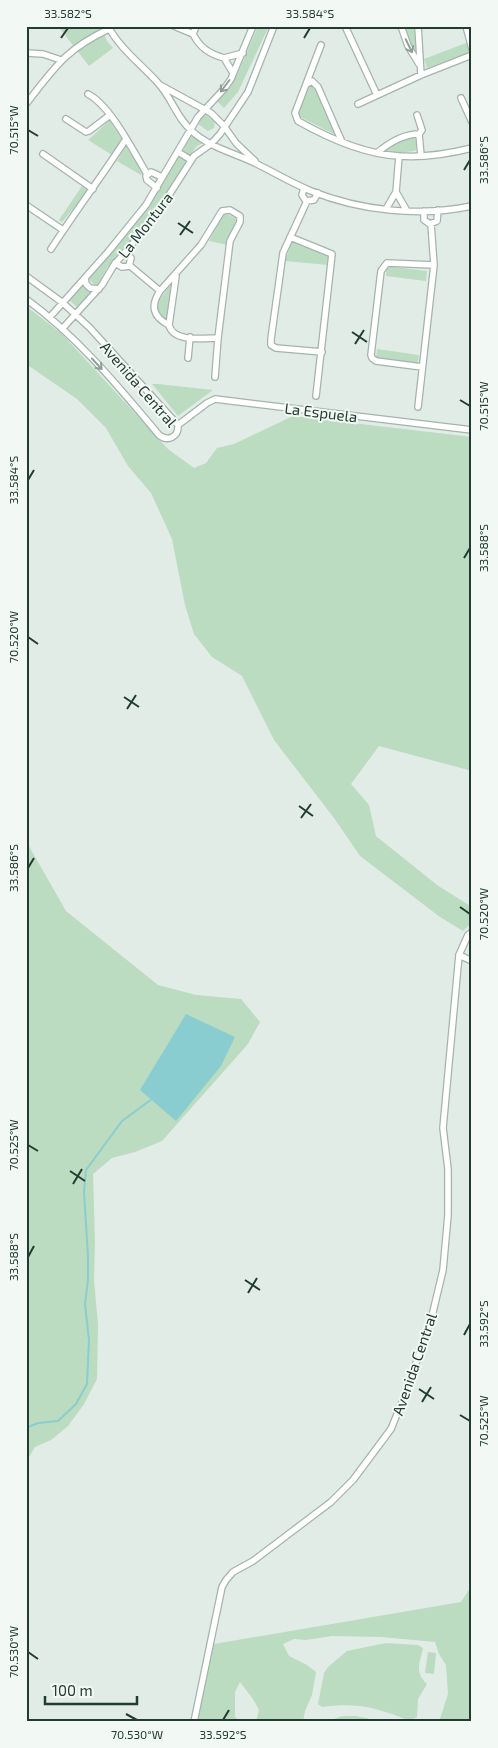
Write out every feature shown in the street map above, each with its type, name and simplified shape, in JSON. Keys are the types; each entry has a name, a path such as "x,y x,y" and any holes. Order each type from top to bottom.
{"street":[{"path":"174,26 193,34 198,43 206,50 224,58 233,73"},
{"path":"193,34 196,26"},
{"name":"La Montura","path":"50,317 138,215 157,188 204,109 224,89 243,53 253,26"},
{"name":"La Montura","path":"62,329 99,289 115,263 159,211 191,160 198,152 211,144 248,92 274,26"},
{"path":"345,26 376,95"},
{"path":"401,26 408,46 419,64"},
{"path":"418,26 421,75"},
{"path":"466,26 472,49"},
{"path":"26,104 61,60 76,47 109,28 126,51 160,84 216,118 236,143 258,164"},
{"path":"321,45 295,113 296,120 312,130 342,142 399,156 441,154 472,148"},
{"path":"26,53 43,54 61,60"},
{"path":"224,58 243,53"},
{"path":"358,104 421,75 472,55"},
{"path":"306,86 312,81 318,88 342,142"},
{"path":"160,84 180,118 190,130 211,144 258,164 318,194 348,203 407,211 472,206"},
{"path":"88,94 110,115 147,174 146,180 157,188"},
{"path":"461,98 472,122"},
{"path":"66,118 86,132 110,115"},
{"path":"417,115 422,130 419,134 421,156"},
{"path":"378,152 388,144 411,135 419,134"},
{"path":"51,249 126,139"},
{"path":"178,152 191,160"},
{"path":"43,154 93,189"},
{"path":"386,209 396,192 399,156"},
{"path":"147,174 152,172 162,177"},
{"path":"304,188 302,195 307,201"},
{"path":"396,192 407,211"},
{"path":"307,201 314,200 318,194"},
{"path":"307,201 283,252 271,339 272,345 276,348 322,352"},
{"path":"26,205 63,230"},
{"path":"215,377 230,241 240,222 240,216 230,210 222,211 201,245 176,276 160,291 155,300 154,310 169,325 170,329 179,336 218,338"},
{"path":"431,224 437,221 438,210"},
{"path":"424,211 424,220 431,224"},
{"path":"418,407 434,265 431,224"},
{"path":"290,236 332,254 316,396"},
{"path":"115,263 125,268 129,265 132,258 125,252"},
{"path":"422,367 376,361 371,355 384,266 387,263 434,265"},
{"path":"129,265 160,291"},
{"name":"Avenida Central","path":"26,276 63,303 117,356 178,425 178,432 174,437 166,439 161,437 106,374 62,329 50,317 26,299"},
{"path":"169,325 176,276"},
{"path":"85,278 86,284 90,288 99,289"},
{"path":"188,358 190,337"},
{"name":"La Espuela","path":"178,425 206,403 215,399 472,430"},
{"name":"Avenida Central","path":"194,1722 222,1587 226,1580 233,1572 253,1562 331,1502 353,1480 391,1429 407,1390 432,1316 443,1270 448,1215 448,1168 444,1128 459,955 468,935 472,932"},
{"path":"459,955 472,961"}],"green space":[{"path":"58,26 101,26 107,41 113,48 89,66"},
{"path":"258,26 269,26 238,92 224,108 217,101 230,87 238,73"},
{"path":"405,26 414,26 416,54 408,39"},
{"path":"466,43 470,52 427,68 424,59"},
{"path":"310,84 314,85 336,135 298,116 297,113"},
{"path":"205,114 215,121 214,128 208,131 198,124 197,121"},
{"path":"110,120 122,139 112,155 88,140"},
{"path":"191,135 204,142 196,147 190,156 183,151"},
{"path":"413,137 416,141 416,150 414,151 396,153 385,150 390,145"},
{"path":"127,144 144,171 141,175 117,161"},
{"path":"178,157 187,161 152,216 107,268 97,287 88,279 146,210"},
{"path":"82,186 89,190 62,222 59,220"},
{"path":"224,213 237,219 228,245 209,241"},
{"path":"292,242 329,256 328,265 285,261"},
{"path":"387,266 427,271 426,281 386,276"},
{"path":"83,284 88,290 93,291 78,308 69,300"},
{"path":"169,287 171,287 167,320 159,312 158,304"},
{"path":"26,306 62,334 168,449 194,468 206,463 217,448 234,444 293,416 472,437 472,771 379,746 351,784 369,805 376,836 437,885 472,907 472,922 463,931 440,917 360,856 334,818 274,740 242,676 212,657 194,634 185,605 172,539 151,493 128,466 106,428 77,399 26,364"},
{"path":"377,349 419,355 418,364 376,358"},
{"path":"152,384 158,384 213,390 178,416"},
{"path":"26,841 66,911 158,985 196,995 241,999 260,1022 248,1044 162,1141 135,1152 112,1158 93,1174 94,1280 98,1324 97,1379 84,1404 68,1426 51,1440 35,1447 26,1462"},
{"path":"472,1585 472,1722 439,1722 448,1694 446,1665 439,1654 435,1642 381,1637 332,1636 306,1640 294,1639 283,1644 289,1656 316,1672 312,1695 305,1711 303,1722 256,1722 259,1710 240,1682 235,1692 235,1717 241,1722 196,1722 214,1644 461,1602"},
{"path":"386,1643 418,1645 423,1648 419,1671 427,1684 418,1699 417,1717 410,1721 367,1707 346,1705 322,1707 318,1704 324,1673 328,1667 347,1651"},
{"path":"428,1652 436,1653 434,1674 425,1673"},
{"path":"342,1716 356,1716 383,1722 326,1722"}],"water":[{"path":"186,1014 235,1037 221,1066 176,1121 140,1090"}],"waterway":[{"path":"26,1428 38,1423 58,1421 76,1404 87,1384 89,1340 85,1304 88,1280 84,1192 86,1170 122,1121 152,1099"}]}
